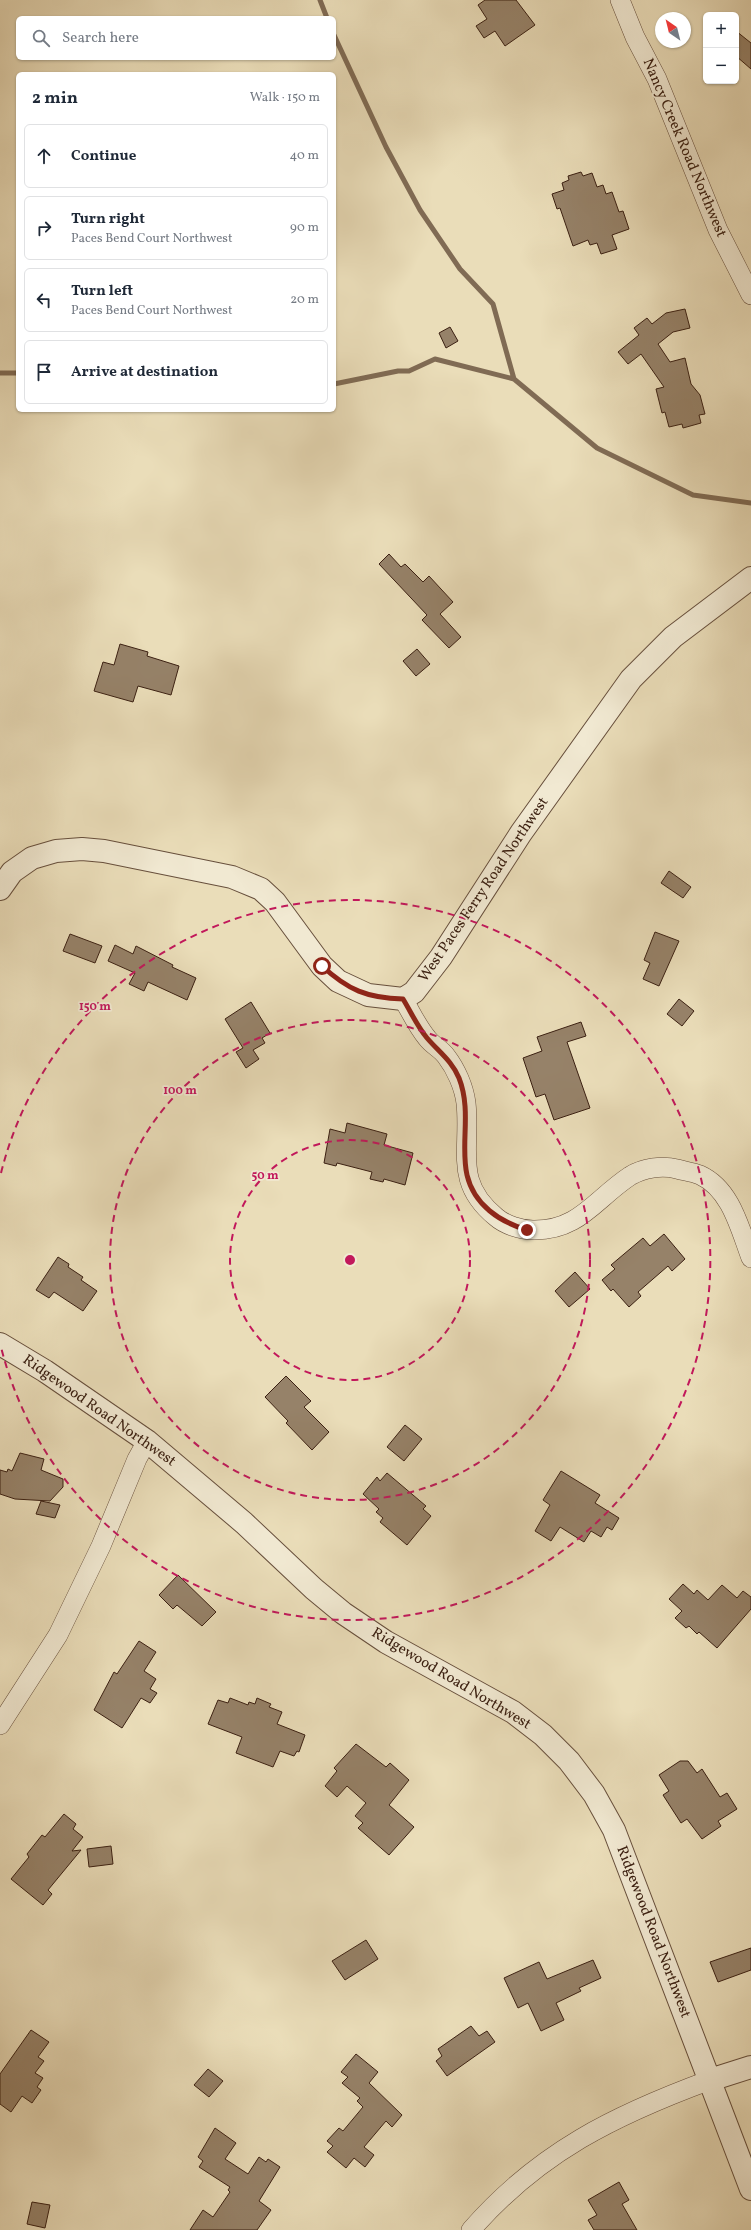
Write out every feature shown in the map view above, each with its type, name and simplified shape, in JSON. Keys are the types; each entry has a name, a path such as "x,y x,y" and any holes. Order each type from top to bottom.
{"street":[{"name":"Nancy Creek Road Northwest","path":"620,0 636,37 657,79 718,230 751,295"},
{"name":"West Paces Ferry Road Northwest","path":"403,999 414,992 440,957 521,833 631,679 674,637 751,578"},
{"path":"0,889 12,872 32,858 56,851 82,849 104,851 232,877 261,890 275,902 322,966 338,981 368,995 403,999 420,1029 446,1056 459,1078 466,1103 467,1176 479,1200 497,1218 511,1225 527,1230 544,1230 560,1227 582,1216 631,1176 650,1169 670,1167 700,1175 714,1185 732,1208 751,1258"},
{"name":"Ridgewood Road Northwest","path":"0,1344 45,1371 147,1441 227,1508 314,1589 343,1613 386,1642 513,1712 543,1735 569,1761 594,1794 614,1830 751,2189"},
{"path":"0,1725 58,1635 101,1546 136,1459 147,1441"},
{"path":"471,2230 506,2193 551,2157 599,2127 651,2102 710,2080 751,2067"}],"building":[{"path":"485,0 516,0 535,25 505,46 495,31 484,38 476,26 487,19 478,5"},
{"path":"739,33 751,43 751,69 739,59"},
{"path":"581,172 583,176 592,173 597,187 603,185 606,194 612,192 619,212 623,211 629,229 612,235 617,249 601,254 597,243 590,245 588,240 573,246 560,208 557,209 552,194 564,190 562,183 569,180 568,176"},
{"path":"685,309 690,328 673,332 658,344 670,362 685,358 691,384 700,395 705,414 699,415 701,423 683,428 682,424 669,427 665,412 662,413 656,389 664,387 641,354 628,364 618,352 639,335 634,328 647,318 652,324 666,313"},
{"path":"450,327 458,341 446,348 439,333"},
{"path":"389,554 401,567 405,564 423,582 429,576 453,602 440,614 461,637 449,648 422,620 427,615 379,564"},
{"path":"120,644 148,652 147,656 179,666 171,695 138,686 133,702 94,691 103,662 114,665"},
{"path":"417,649 430,664 416,676 403,661"},
{"path":"669,871 691,887 683,898 661,883"},
{"path":"655,932 679,941 659,986 643,979 650,963 644,960"},
{"path":"70,934 102,946 95,963 63,951"},
{"path":"115,945 133,954 136,946 173,965 172,967 196,978 187,1000 148,982 144,991 129,984 135,973 108,961"},
{"path":"679,999 694,1011 682,1026 667,1014"},
{"path":"251,1002 270,1033 262,1038 265,1043 253,1050 259,1059 246,1068 236,1052 243,1048 225,1019"},
{"path":"581,1022 586,1036 567,1042 590,1108 554,1120 545,1094 536,1097 523,1058 542,1051 537,1037"},
{"path":"347,1123 387,1134 384,1145 413,1153 405,1185 384,1179 383,1182 370,1179 372,1172 337,1163 336,1166 324,1163 330,1129 345,1133"},
{"path":"664,1234 685,1259 672,1271 668,1266 638,1292 641,1296 629,1307 613,1289 611,1291 602,1280 615,1269 611,1265 643,1238 650,1246"},
{"path":"58,1257 69,1264 68,1267 83,1277 81,1280 97,1291 83,1311 54,1292 49,1298 36,1290"},
{"path":"575,1272 590,1289 569,1307 555,1291"},
{"path":"286,1376 311,1401 304,1407 329,1432 312,1450 286,1423 288,1421 265,1397"},
{"path":"405,1425 422,1439 404,1461 387,1447"},
{"path":"20,1453 44,1459 41,1470 63,1479 63,1487 50,1501 15,1499 0,1494 0,1470 7,1472 8,1469 12,1471"},
{"path":"561,1471 600,1495 595,1503 619,1518 612,1530 607,1527 601,1537 591,1531 584,1542 560,1527 551,1541 535,1531 550,1505 543,1500"},
{"path":"387,1473 426,1506 423,1509 431,1516 407,1545 380,1522 383,1518 376,1512 379,1509 363,1494 377,1477 380,1481"},
{"path":"41,1501 60,1505 55,1518 36,1514"},
{"path":"178,1575 216,1612 202,1626 177,1605 173,1609 159,1595"},
{"path":"683,1584 694,1594 697,1590 708,1600 722,1585 737,1598 743,1591 751,1597 751,1609 717,1648 699,1632 697,1634 689,1626 686,1628 675,1618 682,1611 669,1599"},
{"path":"139,1641 156,1652 144,1671 156,1679 150,1689 157,1693 150,1703 141,1698 122,1728 94,1710 114,1672 117,1674"},
{"path":"230,1698 248,1705 249,1702 255,1704 257,1698 271,1704 269,1707 282,1712 277,1724 305,1735 299,1752 297,1751 294,1756 280,1751 273,1767 236,1753 242,1737 208,1724 218,1700 228,1703"},
{"path":"356,1744 386,1767 390,1763 409,1780 389,1805 414,1827 389,1855 358,1828 363,1823 355,1816 366,1803 347,1786 337,1797 325,1786 337,1771 334,1768"},
{"path":"680,1761 688,1761 697,1773 702,1769 720,1797 727,1793 737,1809 718,1821 721,1826 702,1839 687,1819 681,1823 663,1795 669,1791 659,1775"},
{"path":"64,1814 76,1824 73,1829 83,1837 72,1851 81,1850 48,1890 52,1894 43,1905 11,1879 29,1857 27,1854 42,1835 45,1837"},
{"path":"111,1846 113,1864 89,1867 87,1849"},
{"path":"366,1940 378,1959 345,1980 332,1961"},
{"path":"751,1948 751,1970 718,1982 710,1962"},
{"path":"593,1960 601,1978 579,1988 581,1991 556,2003 564,2020 541,2031 528,2003 518,2008 504,1978 539,1962 547,1979"},
{"path":"471,2026 479,2036 487,2031 495,2042 447,2076 436,2061 442,2056 438,2049"},
{"path":"31,2030 49,2042 38,2057 44,2061 35,2073 43,2078 37,2087 41,2090 32,2103 22,2096 11,2112 0,2104 0,2074"},
{"path":"356,2054 378,2072 369,2083 402,2115 392,2127 386,2121 364,2147 374,2155 365,2167 354,2158 346,2168 327,2152 333,2146 327,2141 339,2128 343,2131 363,2107 357,2101 360,2098 342,2083 348,2077 341,2072"},
{"path":"208,2069 223,2081 209,2097 194,2085"},
{"path":"215,2128 236,2143 225,2159 248,2174 259,2157 266,2162 268,2159 280,2167 259,2201 271,2210 257,2230 190,2230 203,2210 213,2217 230,2192 228,2190 230,2187 199,2167 203,2161 198,2157"},
{"path":"619,2182 629,2200 622,2204 637,2230 594,2230 588,2220 597,2215 588,2200"},
{"path":"32,2202 50,2205 45,2228 27,2224"}],"waterway":[{"path":"320,0 326,16"},
{"path":"336,39 386,147 420,210 460,269 493,304 514,379"},
{"path":"336,384 398,371 409,371 435,359 514,379 597,448 693,495 751,503"},
{"path":"0,373 16,373"}],"route":[{"path":"322,966 338,981 354,990 368,995 384,998 403,999 420,1029 446,1056 459,1078 466,1103 467,1176 479,1200 497,1218 511,1225 527,1230"}]}
